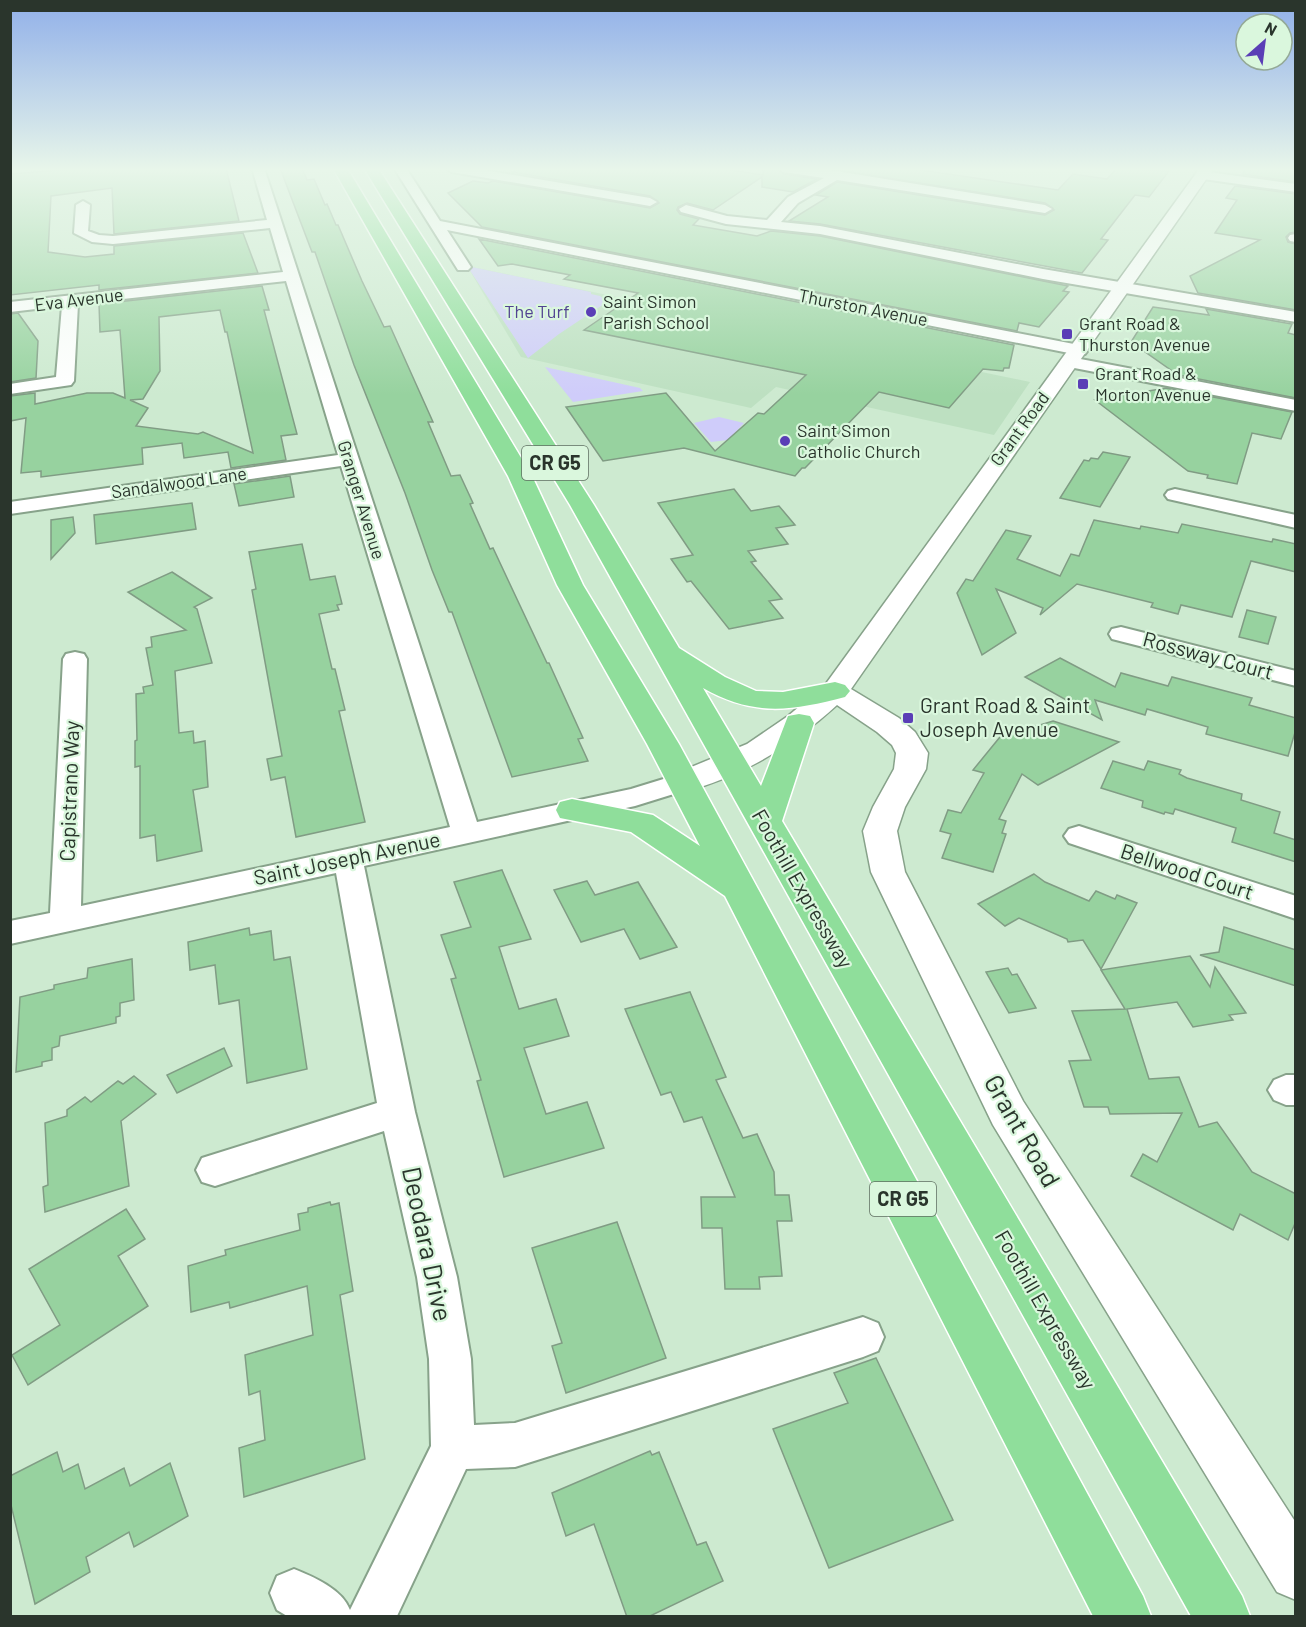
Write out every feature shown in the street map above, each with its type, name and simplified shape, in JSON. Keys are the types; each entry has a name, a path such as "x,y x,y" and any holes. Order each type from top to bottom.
{"highway":[{"name":"CR G5","path":"384,244 520,476 570,585 663,744 1123,1617"},
{"name":"Foothill Expressway","path":"419,244 582,505 732,763 764,825 1222,1617"},
{"path":"665,651 739,695 761,701 784,700 835,691"},
{"path":"764,825 799,723"},
{"path":"572,810 641,823 739,889"}],"main road":[{"name":"Grant Road","path":"683,782 758,751 799,723 835,691 1152,244"},
{"name":"Grant Road","path":"835,691 888,725 904,739 912,753 909,769 889,807 880,831 888,872 1008,1113 1296,1572"}],"street":[{"name":"Granger Avenue","path":"281,244 466,833"},
{"path":"449,244 463,267"},
{"name":"Thurston Avenue","path":"532,244 1074,356 1296,406"},
{"path":"891,244 1043,274 1296,317"},
{"name":"Eva Avenue","path":"10,307 291,276"},
{"path":"10,389 65,381 70,301"},
{"name":"Sandalwood Lane","path":"10,508 348,459"},
{"path":"1175,495 1296,522"},
{"name":"Rossway Court","path":"1121,634 1296,679"},
{"name":"Capistrano Way","path":"65,922 75,659"},
{"name":"Saint Joseph Avenue","path":"10,933 635,797 683,782"},
{"name":"Bellwood Court","path":"1080,836 1296,908"},
{"name":"Deodara Drive","path":"348,859 397,1112 437,1277 450,1359 453,1448 372,1617"},
{"path":"215,1170 397,1112"},
{"path":"453,1448 515,1444 863,1336"}],"shaded area":[{"name":"Saint Simon Parish School","path":"467,266 1030,382 994,435 776,387 751,408 521,357"}],"green space":[{"name":"The Turf","path":"467,266 591,292 607,302 528,358"},
{"path":"545,367 640,388 643,391 573,402"},
{"path":"719,417 744,423 728,440 711,442 694,423"}],"building":[{"path":"10,244 48,244 48,252 85,257 114,254 114,246 135,244 247,244 258,273 99,290 99,285 10,295"},
{"path":"309,244 346,244 384,327 390,326 433,422 428,422 451,476 460,475 490,549 493,548 549,663 583,738 578,739 588,761 512,777 452,612 449,612 432,570 405,493 354,365 315,252 312,252"},
{"path":"482,244 504,244 1014,345 1009,368 1004,368 1003,371 983,369 949,408 879,392 795,476 684,448 603,461 566,407 666,393 715,451 758,413 764,414 806,375 584,330 638,293 564,279 570,275 512,264 498,266"},
{"path":"569,244 859,244 1068,286 1063,291 1069,292 1039,327 1019,323 1017,331"},
{"path":"927,244 1105,244 1082,273"},
{"path":"1252,244 1296,244 1296,310 1198,293 1190,276"},
{"path":"262,286 269,310 264,310 297,434 281,436 286,460 231,468 228,452 184,458 182,443 142,448 143,464 41,477 41,471 21,473 26,418 10,421 10,396 35,393 35,404 87,393 113,393 125,398 120,330 100,332 99,304","holes":["220,310 225,332 227,332 253,453 203,432 198,434 136,426 148,408 130,400 143,399 160,371 159,317"]},
{"path":"1153,307 1209,315 1206,309 1292,324 1288,333 1296,335 1296,398 1178,375 1131,342"},
{"path":"18,313 38,341 36,378 10,382 10,314"},
{"path":"1166,388 1292,412 1281,439 1252,433 1237,484 1207,478 1208,475 1188,471 1095,400"},
{"path":"1103,452 1130,457 1100,507 1060,498 1084,460 1098,459"},
{"path":"290,476 294,497 239,506 234,484"},
{"path":"734,489 751,511 779,506 795,525 776,528 788,544 748,551 756,561 751,562 782,599 769,601 783,618 729,629 691,581 687,582 671,559 693,555 658,503"},
{"path":"192,503 196,529 96,544 94,515"},
{"path":"73,517 75,533 51,559 51,520"},
{"path":"1094,520 1140,529 1141,526 1178,533 1182,524 1272,542 1273,539 1296,544 1296,572 1251,561 1232,617 1181,605 1178,614 1151,607 1153,603 1077,584 1040,615 1043,608 996,589 1016,633 982,655 957,593 966,579 973,581 1006,530 1031,536 1017,559 1060,576 1071,554 1079,556"},
{"path":"302,544 310,580 335,576 342,604 337,605 339,610 319,614 332,669 335,669 345,710 339,711 365,822 296,837 285,777 271,780 267,759 282,756 252,590 256,589 249,552"},
{"path":"172,572 212,598 194,607 197,609 212,663 175,671 179,733 193,731 194,743 205,741 208,787 193,790 202,851 157,861 155,835 140,838 140,766 135,767 136,694 144,693 143,687 153,685 146,648 152,647 151,637 186,630 128,592"},
{"path":"1247,610 1276,617 1268,644 1239,637"},
{"path":"1060,658 1115,687 1121,673 1168,686 1172,677 1252,698 1249,705 1296,718 1296,729 1288,756 1206,734 1208,727 1147,709 1145,715 1095,700 1102,720 1025,677"},
{"path":"1053,721 1119,742 1038,785 1022,774 999,819 1006,821 1002,833 1006,834 993,872 942,858 951,834 940,831 948,810 961,813 984,773 973,770 1000,737"},
{"path":"1113,761 1144,770 1148,761 1181,770 1179,774 1187,778 1242,794 1241,800 1280,812 1274,833 1296,840 1296,862 1232,842 1236,828 1175,809 1173,814 1165,812 1164,814 1142,807 1143,801 1101,788"},
{"path":"502,870 531,939 499,947 519,1009 556,999 569,1036 524,1048 546,1114 587,1102 604,1148 504,1177 477,1081 481,1080 451,979 456,978 441,935 471,927 454,882"},
{"path":"1034,874 1045,882 1089,901 1096,891 1115,899 1117,895 1137,903 1101,969 1083,940 1068,942 1067,939 1019,918 1005,926 978,904"},
{"path":"587,881 595,895 638,882 677,947 640,959 624,929 581,942 554,890"},
{"path":"1224,927 1296,950 1296,986 1200,955 1219,952"},
{"path":"249,928 250,935 271,931 274,960 290,957 307,1069 247,1083 239,1000 219,1004 215,965 190,970 188,942"},
{"path":"1190,956 1210,987 1215,967 1246,1013 1229,1015 1233,1020 1193,1027 1177,1002 1127,1009 1149,1079 1179,1077 1199,1127 1217,1122 1252,1172 1296,1194 1296,1221 1288,1240 1240,1214 1233,1230 1131,1176 1143,1154 1157,1162 1182,1113 1110,1114 1108,1107 1084,1107 1069,1061 1091,1060 1072,1011 1125,1009 1101,970"},
{"path":"132,959 134,1000 120,1003 120,1016 116,1017 116,1023 60,1036 59,1046 52,1048 52,1060 42,1062 42,1066 16,1072 20,997 54,989 54,985 87,978 88,968"},
{"path":"1008,968 1012,975 1017,974 1036,1008 1009,1013 986,972"},
{"path":"690,992 726,1077 716,1080 743,1138 757,1134 774,1172 775,1195 789,1195 792,1221 777,1221 782,1276 759,1277 760,1289 725,1289 722,1228 702,1228 701,1197 735,1197 702,1117 684,1122 671,1092 661,1095 625,1009"},
{"path":"224,1048 232,1066 177,1093 167,1075"},
{"path":"134,1076 156,1094 121,1121 129,1186 45,1212 43,1187 48,1185 45,1123 67,1116 67,1110 85,1097 91,1102 118,1081 123,1084"},
{"path":"330,1202 331,1205 339,1203 353,1291 340,1295 365,1459 244,1497 239,1448 265,1440 260,1391 249,1395 245,1355 313,1335 307,1286 230,1308 229,1302 191,1312 188,1266 226,1255 225,1250 300,1230 298,1214 308,1212 308,1208"},
{"path":"126,1209 145,1239 118,1256 148,1306 28,1385 12,1355 60,1325 29,1269"},
{"path":"617,1222 666,1358 566,1393 552,1346 562,1343 532,1248"},
{"path":"876,1358 953,1520 829,1568 773,1429 848,1403 834,1373"},
{"path":"650,1451 652,1455 659,1452 697,1545 706,1542 723,1581 648,1617 627,1617 594,1524 566,1536 552,1493"},
{"path":"57,1452 63,1472 78,1464 85,1489 124,1468 130,1486 170,1463 188,1516 134,1547 129,1532 86,1557 90,1572 35,1604 10,1501 10,1476"}],"place":[{"name":"Saint Simon Parish School","path":"591,312"},
{"name":"Grant Road & Thurston Avenue","path":"1067,334"},
{"name":"Grant Road & Morton Avenue","path":"1083,384"},
{"name":"Saint Simon Catholic Church","path":"785,441"},
{"name":"Grant Road & Saint Joseph Avenue","path":"908,718"}]}
